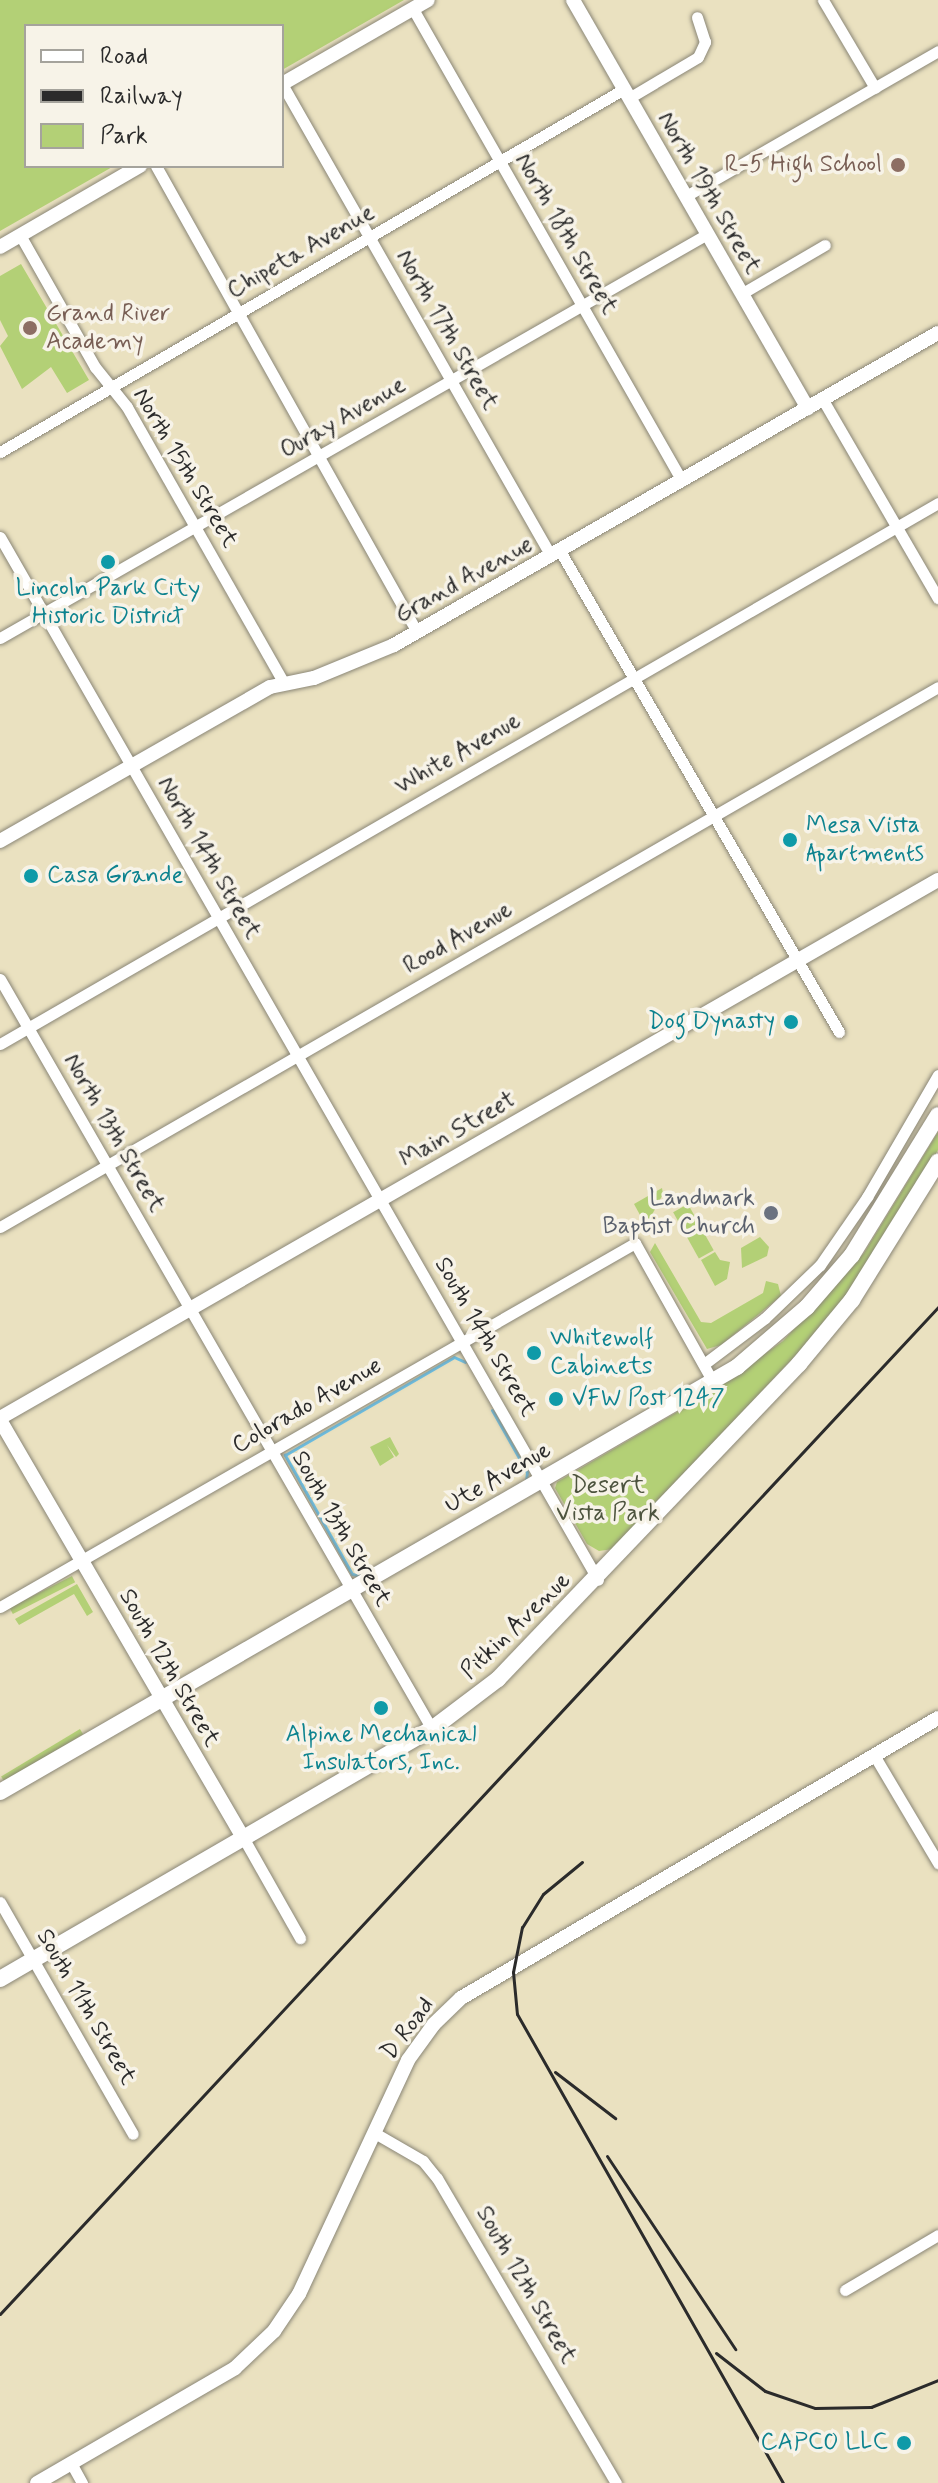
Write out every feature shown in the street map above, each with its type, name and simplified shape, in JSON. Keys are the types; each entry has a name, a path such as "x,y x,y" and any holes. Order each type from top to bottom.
{"main road":[{"name":"Ute Avenue","path":"0,1792 713,1382 763,1348 830,1282 873,1225 938,1115"},
{"name":"Pitkin Avenue","path":"0,1979 432,1729 498,1679 598,1580 852,1300 938,1162"}],"street":[{"path":"284,83 428,0"},
{"name":"North 19th Street","path":"573,0 808,408"},
{"path":"823,0 875,88"},
{"name":"North 18th Street","path":"413,9 682,481"},
{"name":"Chipeta Avenue","path":"0,452 500,162 698,57 705,42 697,17"},
{"path":"686,196 938,51"},
{"name":"North 17th Street","path":"284,88 451,382 634,678 839,1032"},
{"path":"0,247 137,168"},
{"path":"157,168 417,632"},
{"name":"Ouray Avenue","path":"0,638 707,234"},
{"name":"North 15th Street","path":"20,235 111,388 127,407 284,683"},
{"path":"741,294 825,245"},
{"name":"Grand Avenue","path":"0,841 254,695 284,683 335,670 417,632 938,333"},
{"path":"823,400 938,598"},
{"name":"White Avenue","path":"0,1044 938,503"},
{"name":"North 14th Street","path":"0,537 380,1200"},
{"name":"Rood Avenue","path":"0,1227 938,687"},
{"name":"Main Street","path":"0,1419 938,880"},
{"name":"North 13th Street","path":"0,979 189,1309"},
{"path":"713,1382 704,1364 765,1318 820,1265 867,1197 938,1075"},
{"name":"South 14th Street","path":"380,1200 598,1580"},
{"name":"Colorado Avenue","path":"0,1607 635,1243 704,1364"},
{"name":"South 13th Street","path":"189,1309 432,1729"},
{"name":"South 12th Street","path":"0,1419 300,1938"},
{"name":"D Road","path":"37,2483 217,2379 262,2344 299,2294 373,2132 421,2041 468,1993 938,1718"},
{"path":"874,1755 938,1863"},
{"name":"South 11th Street","path":"0,1902 133,2134"},
{"name":"South 12th Street","path":"373,2132 423,2161 437,2178 616,2483"},
{"path":"845,2290 938,2235"},
{"path":"71,2463 82,2483"}],"green space":[{"path":"0,0 404,0 284,69 284,24 24,24 24,168 110,168 0,231"},
{"name":"Grand River Academy","path":"21,264 89,380 67,393 51,367 22,389 0,346 8,336 0,320 0,276"},
{"name":"Desert Vista Park","path":"938,1132 938,1150 925,1172 846,1295 807,1343 613,1549 599,1551 587,1544 555,1488 557,1482 708,1394 783,1341 864,1253"},
{"path":"662,1188 663,1194 646,1226 634,1204"},
{"path":"688,1204 714,1250 699,1259 673,1212"},
{"path":"760,1237 769,1247 767,1256 742,1268 741,1248"},
{"path":"655,1243 701,1322 711,1323 763,1293 766,1281 778,1284 781,1296 721,1345 707,1349 650,1252"},
{"path":"715,1252 720,1260 730,1262 727,1279 715,1286 701,1260"},
{"path":"390,1437 399,1454 396,1457 387,1445 394,1457 380,1466 370,1447"},
{"path":"72,1576 75,1582 13,1614 10,1608"},
{"path":"77,1584 93,1612 87,1616 74,1594 19,1625 15,1619"},
{"path":"80,1729 83,1734 4,1782 1,1776"}],"waterway":[{"path":"360,1576 352,1574 285,1455 454,1357 465,1362"},
{"path":"492,1410 527,1472 526,1481"}],"railway":[{"path":"0,2314 938,1307"},
{"path":"582,1862 543,1894 522,1927 513,1972 517,2014 783,2483"},
{"path":"555,2072 615,2118"},
{"path":"607,2156 735,2349"},
{"path":"716,2353 765,2391 815,2408 871,2407 938,2380"}],"place":[{"name":"R-5 High School","path":"898,165"},
{"name":"Grand River Academy","path":"30,328"},
{"name":"Lincoln Park City Historic District","path":"108,562"},
{"name":"Mesa Vista Apartments","path":"790,840"},
{"name":"Casa Grande","path":"31,876"},
{"name":"Dog Dynasty","path":"791,1022"},
{"name":"Landmark Baptist Church","path":"771,1213"},
{"name":"Whitewolf Cabinets","path":"534,1353"},
{"name":"VFW Post 1247","path":"556,1399"},
{"name":"Alpine Mechanical Insulators, Inc.","path":"381,1708"},
{"name":"CAPCO LLC","path":"904,2443"}]}
